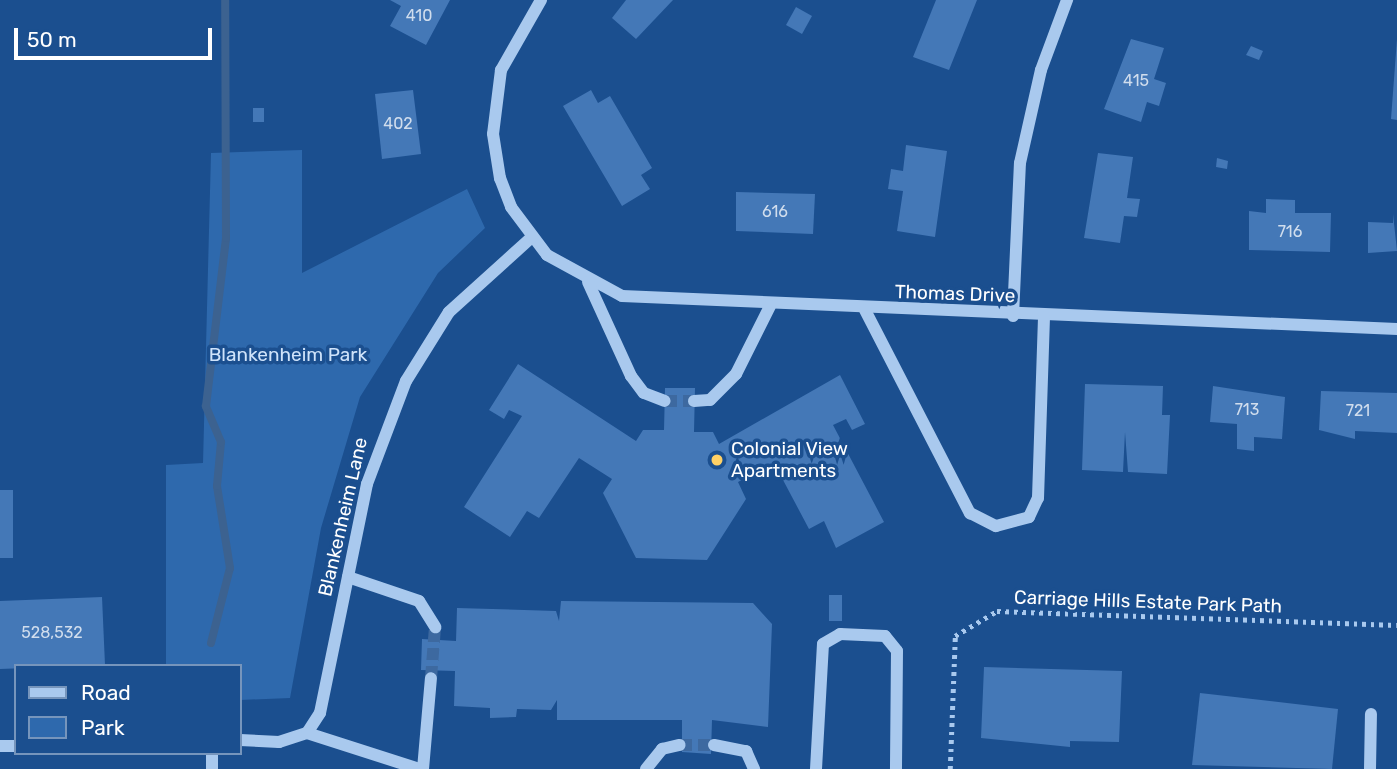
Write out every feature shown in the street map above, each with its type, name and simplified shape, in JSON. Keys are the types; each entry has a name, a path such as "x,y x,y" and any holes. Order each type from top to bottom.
{"street":[{"path":"532,237 511,207 493,134 501,70 541,0"},
{"path":"1013,316 1020,163 1041,70 1067,0"},
{"name":"Thomas Drive","path":"532,237 588,282 622,296 770,306 1397,330"},
{"name":"Blankenheim Lane","path":"307,733 320,713 370,472 406,381 449,312 532,237"},
{"path":"588,282 631,376 644,393 664,401"},
{"path":"694,401 710,400 736,374 770,306"},
{"path":"865,310 970,513 996,526 1028,517 1040,471 1044,317"},
{"path":"348,577 419,601 435,627"},
{"path":"816,769 823,644 840,634 885,636 897,651 896,769"},
{"path":"242,740 279,741 307,733 421,769 431,678"},
{"path":"1370,769 1371,714"},
{"path":"646,769 662,749 680,745"},
{"path":"714,746 746,751 754,769"}],"path":[{"name":"Carriage Hills Estate Park Path","path":"950,769 954,636 997,611 1397,625"}],"green space":[{"name":"Blankenheim Park","path":"302,150 302,273 467,189 485,228 438,273 360,397 321,528 290,698 242,700 242,664 166,664 166,465 203,463 211,153"}],"building":[{"path":"390,0 450,0 426,45 390,26 401,6"},
{"path":"626,0 673,0 636,39 612,18"},
{"path":"936,0 977,0 949,70 913,57"},
{"path":"796,7 812,16 802,34 786,25"},
{"path":"1131,39 1164,48 1154,79 1166,83 1159,106 1147,102 1141,122 1104,109"},
{"path":"1397,39 1397,120 1391,119"},
{"path":"1251,46 1263,51 1259,60 1246,55"},
{"path":"413,90 421,154 382,159 375,94"},
{"path":"591,90 598,103 610,96 652,168 641,175 650,189 622,206 563,106"},
{"path":"253,108 264,108 264,122 253,122"},
{"path":"906,145 947,151 935,237 897,231 903,191 888,189 891,169 903,171"},
{"path":"1098,153 1133,157 1127,198 1140,199 1137,217 1124,216 1120,243 1084,238"},
{"path":"1217,158 1228,161 1227,169 1216,167"},
{"path":"736,192 815,194 813,234 736,231"},
{"path":"1266,199 1295,200 1295,213 1331,213 1330,252 1249,250 1249,211 1266,213"},
{"path":"1393,214 1397,251 1368,253 1368,222 1393,223"},
{"name":"Colonial View Apartments","path":"518,364 636,441 643,430 664,430 665,388 695,388 694,432 713,432 719,444 840,375 865,424 852,430 846,419 833,425 884,522 836,548 824,521 809,529 774,463 738,482 746,499 707,560 636,558 603,493 612,479 579,458 539,518 527,511 510,537 464,507 522,416 509,410 504,419 489,410"},
{"path":"1085,384 1163,386 1162,415 1170,415 1167,474 1128,472 1125,432 1123,472 1082,470"},
{"path":"1213,386 1285,397 1282,439 1254,437 1254,451 1237,449 1237,424 1210,422"},
{"path":"1321,391 1397,393 1397,433 1355,431 1355,439 1319,430"},
{"path":"0,490 13,490 13,558 0,558"},
{"path":"829,595 842,595 842,621 829,621"},
{"path":"102,597 105,664 14,664 14,668 0,669 0,601"},
{"path":"561,601 753,603 772,624 768,727 712,720 711,754 682,752 682,720 557,720 557,700 551,710 517,709 516,717 490,718 490,708 454,706 455,671 421,670 422,639 456,641 457,608 556,611 559,621"},
{"path":"984,667 1122,671 1119,742 1070,741 1070,747 981,738"},
{"path":"1200,693 1338,709 1332,769 1192,765"}],"waterway":[{"path":"211,643 230,568 217,486 221,442 206,406 226,238 225,0"}],"tunnel":[{"path":"665,401 694,401"},
{"path":"431,678 435,627"},
{"path":"680,745 714,745"}],"place":[{"name":"Colonial View Apartments","path":"717,460"}]}
